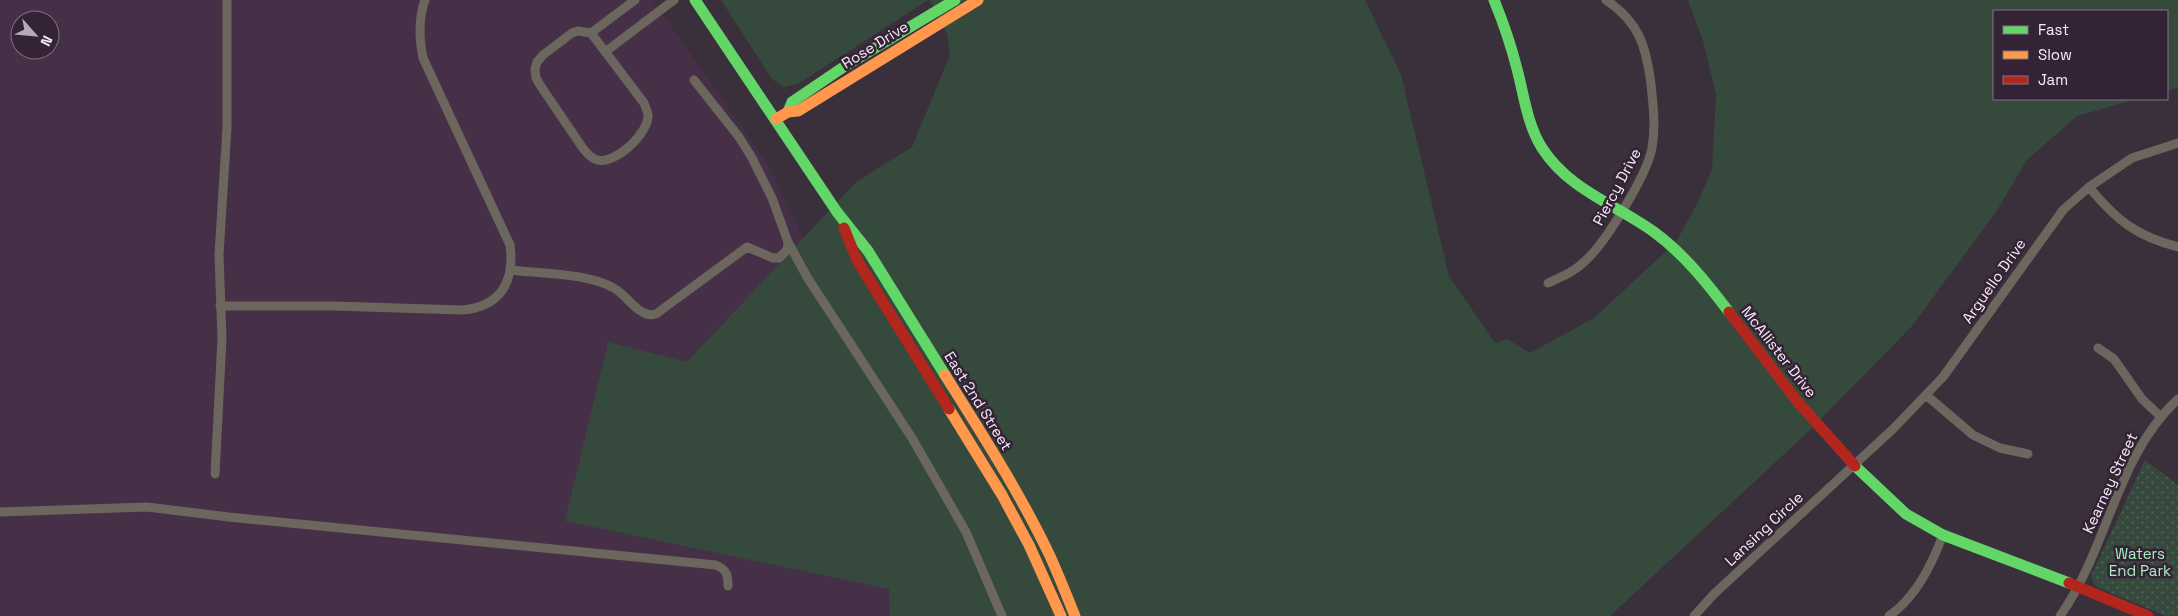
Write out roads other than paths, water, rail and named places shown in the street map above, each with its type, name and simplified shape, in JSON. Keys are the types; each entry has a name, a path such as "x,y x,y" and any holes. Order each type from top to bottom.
{"main road":[{"name":"East 2nd Street","path":"695,0 837,212 868,251 995,455 1051,558 1075,616"},
{"name":"Rose Drive","path":"788,112 792,102 845,66 955,0"},
{"name":"Rose Drive","path":"776,119 788,112 798,111 978,0"},
{"name":"McAllister Drive","path":"1497,1 1530,123 1543,151 1562,175 1576,186 1648,228 1665,241 1703,278 1797,401 1854,464 1906,514 1943,535 2077,586 2148,616"},
{"name":"East 2nd Street","path":"837,212 857,260 1018,523 1060,616"}],"street":[{"path":"215,474 222,338 218,255 227,128 227,0"},
{"path":"220,306 473,309 494,299 505,286 511,270 510,245 504,228 423,58 419,40 419,24 425,0"},
{"path":"590,33 635,0"},
{"path":"605,52 674,0"},
{"name":"Piercy Drive","path":"1548,283 1568,274 1584,262 1604,240 1645,170 1652,150 1655,125 1648,58 1641,37 1630,20 1618,8 1606,0"},
{"path":"584,31 590,33 605,52 644,104 648,114 646,124 633,144 608,160 598,160 590,156 582,147 540,85 536,78 535,69 542,55 572,33 584,31"},
{"path":"694,80 739,137 752,158 772,198 788,242 832,319 912,438 966,532 1002,616"},
{"name":"Arguello Drive","path":"1854,464 1943,377 2063,210 2090,187 2132,158 2178,143"},
{"path":"2090,187 2107,209 2121,222 2143,236 2178,247"},
{"path":"511,270 586,278 603,282 623,294 640,310 651,315 656,314 747,247 773,258 779,258 787,250 788,242"},
{"path":"2098,348 2114,359 2142,399 2160,416"},
{"path":"1926,395 1972,435 2000,448 2028,454"},
{"name":"Kearney Street","path":"2077,586 2134,458 2160,416 2178,399"},
{"name":"Lansing Circle","path":"1694,616 1714,594 1854,464"},
{"path":"0,512 147,507 238,518 646,556 716,565 724,568 728,576 728,586"},
{"path":"1889,616 1904,606 1918,587 1943,535"},
{"path":"2060,616 2077,586"}],"park label":[{"name":"Waters End Park","path":"2140,562"}]}
